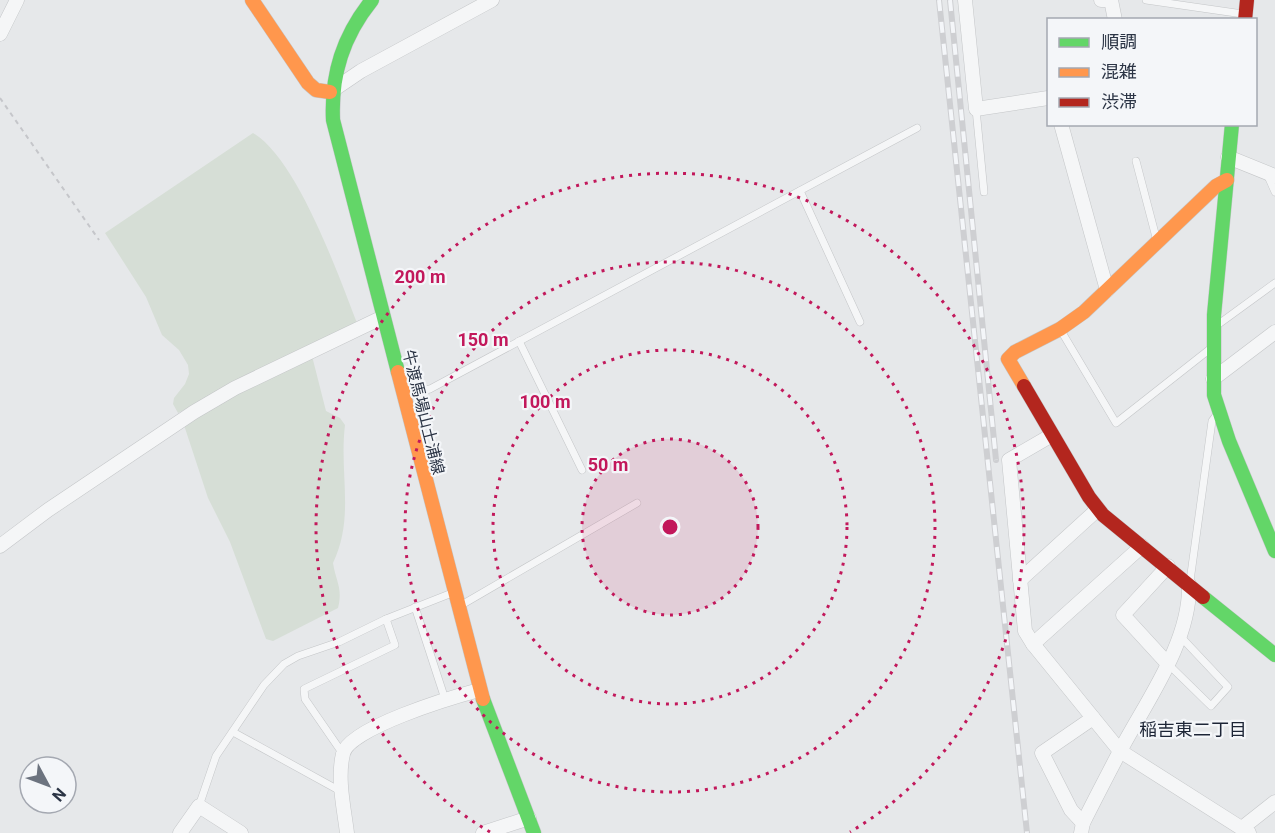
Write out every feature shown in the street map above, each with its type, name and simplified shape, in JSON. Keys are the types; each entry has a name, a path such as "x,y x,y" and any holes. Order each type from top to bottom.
{"street":[{"path":"0,34 17,0"},
{"name":"牛渡馬場山土浦線","path":"372,0 343,43 330,92 337,137 404,395 456,609 479,690 534,833"},
{"path":"260,3 309,83 316,90 330,92 361,72 492,0"},
{"path":"965,0 976,109 1047,98"},
{"path":"1101,0 1111,0 1115,18"},
{"path":"1062,126 1107,291"},
{"path":"1232,126 1213,328 1213,379 1218,413 1275,551"},
{"path":"1228,157 1270,174"},
{"path":"1227,180 1216,186 1107,291 1060,329 1015,352 1008,359 1098,509 1275,655"},
{"path":"0,546 48,510 194,412 235,388 383,317"},
{"path":"1213,379 1275,332"},
{"path":"1052,435 1009,460 1025,632 1120,751 1246,831 1275,802"},
{"path":"1020,580 1098,509"},
{"path":"1033,644 1142,546"},
{"path":"1167,663 1123,615 1168,566"},
{"path":"1082,828 1180,636 1190,598 1189,584"},
{"path":"347,833 342,792 343,754 348,744 395,717 445,699 479,690"},
{"path":"1082,828 1042,753 1093,718"},
{"path":"180,833 199,806 241,833"},
{"path":"483,833 529,818"}],"lane":[{"path":"1146,0 1246,11"},
{"path":"976,109 984,192"},
{"path":"404,395 429,390 916,128"},
{"path":"1137,161 1157,244"},
{"path":"1270,174 1275,192"},
{"path":"800,191 860,322"},
{"path":"1213,328 1275,283"},
{"path":"1060,329 1116,423 1212,348"},
{"path":"519,341 582,470"},
{"path":"1189,584 1212,421 1218,413"},
{"path":"456,609 637,503"},
{"path":"199,806 216,756 264,685 284,664 298,656 339,642 386,619 452,593"},
{"path":"415,607 445,699"},
{"path":"343,754 305,699 303,689 395,645 386,619"},
{"path":"1167,663 1210,706 1228,687 1180,636"},
{"path":"233,732 342,792"}],"path":[{"path":"0,98 99,240"}],"shaded area":[{"path":"253,133 269,147 285,167 300,192 327,248 357,323 178,413 173,404 174,398 185,384 189,374 188,365 179,350 162,335 146,297 105,233"},
{"path":"312,356 326,411 340,418 345,425 345,512 340,546 333,563 339,601 338,608 273,641 266,639 230,542 208,498 183,422"}],"railway":[{"path":"939,0 1027,833"},
{"path":"950,0 996,460"}],"traffic: fast":[{"path":"372,0 353,27 341,56 334,87 333,120 398,372"},
{"path":"1232,126 1214,315 1214,395 1229,441 1275,551"},
{"path":"1203,597 1275,655"},
{"path":"483,699 534,833"}],"traffic: slow":[{"path":"252,0 308,83 316,90 330,92"},
{"path":"1024,386 1008,359 1015,352 1060,329 1084,312 1216,186 1227,180"},
{"path":"398,372 483,699"}],"traffic: jam":[{"path":"1245,18 1247,0"},
{"path":"1024,386 1089,497 1103,515 1203,597"}],"district":[{"name":"稲吉東二丁目","path":"1193,730"}]}
